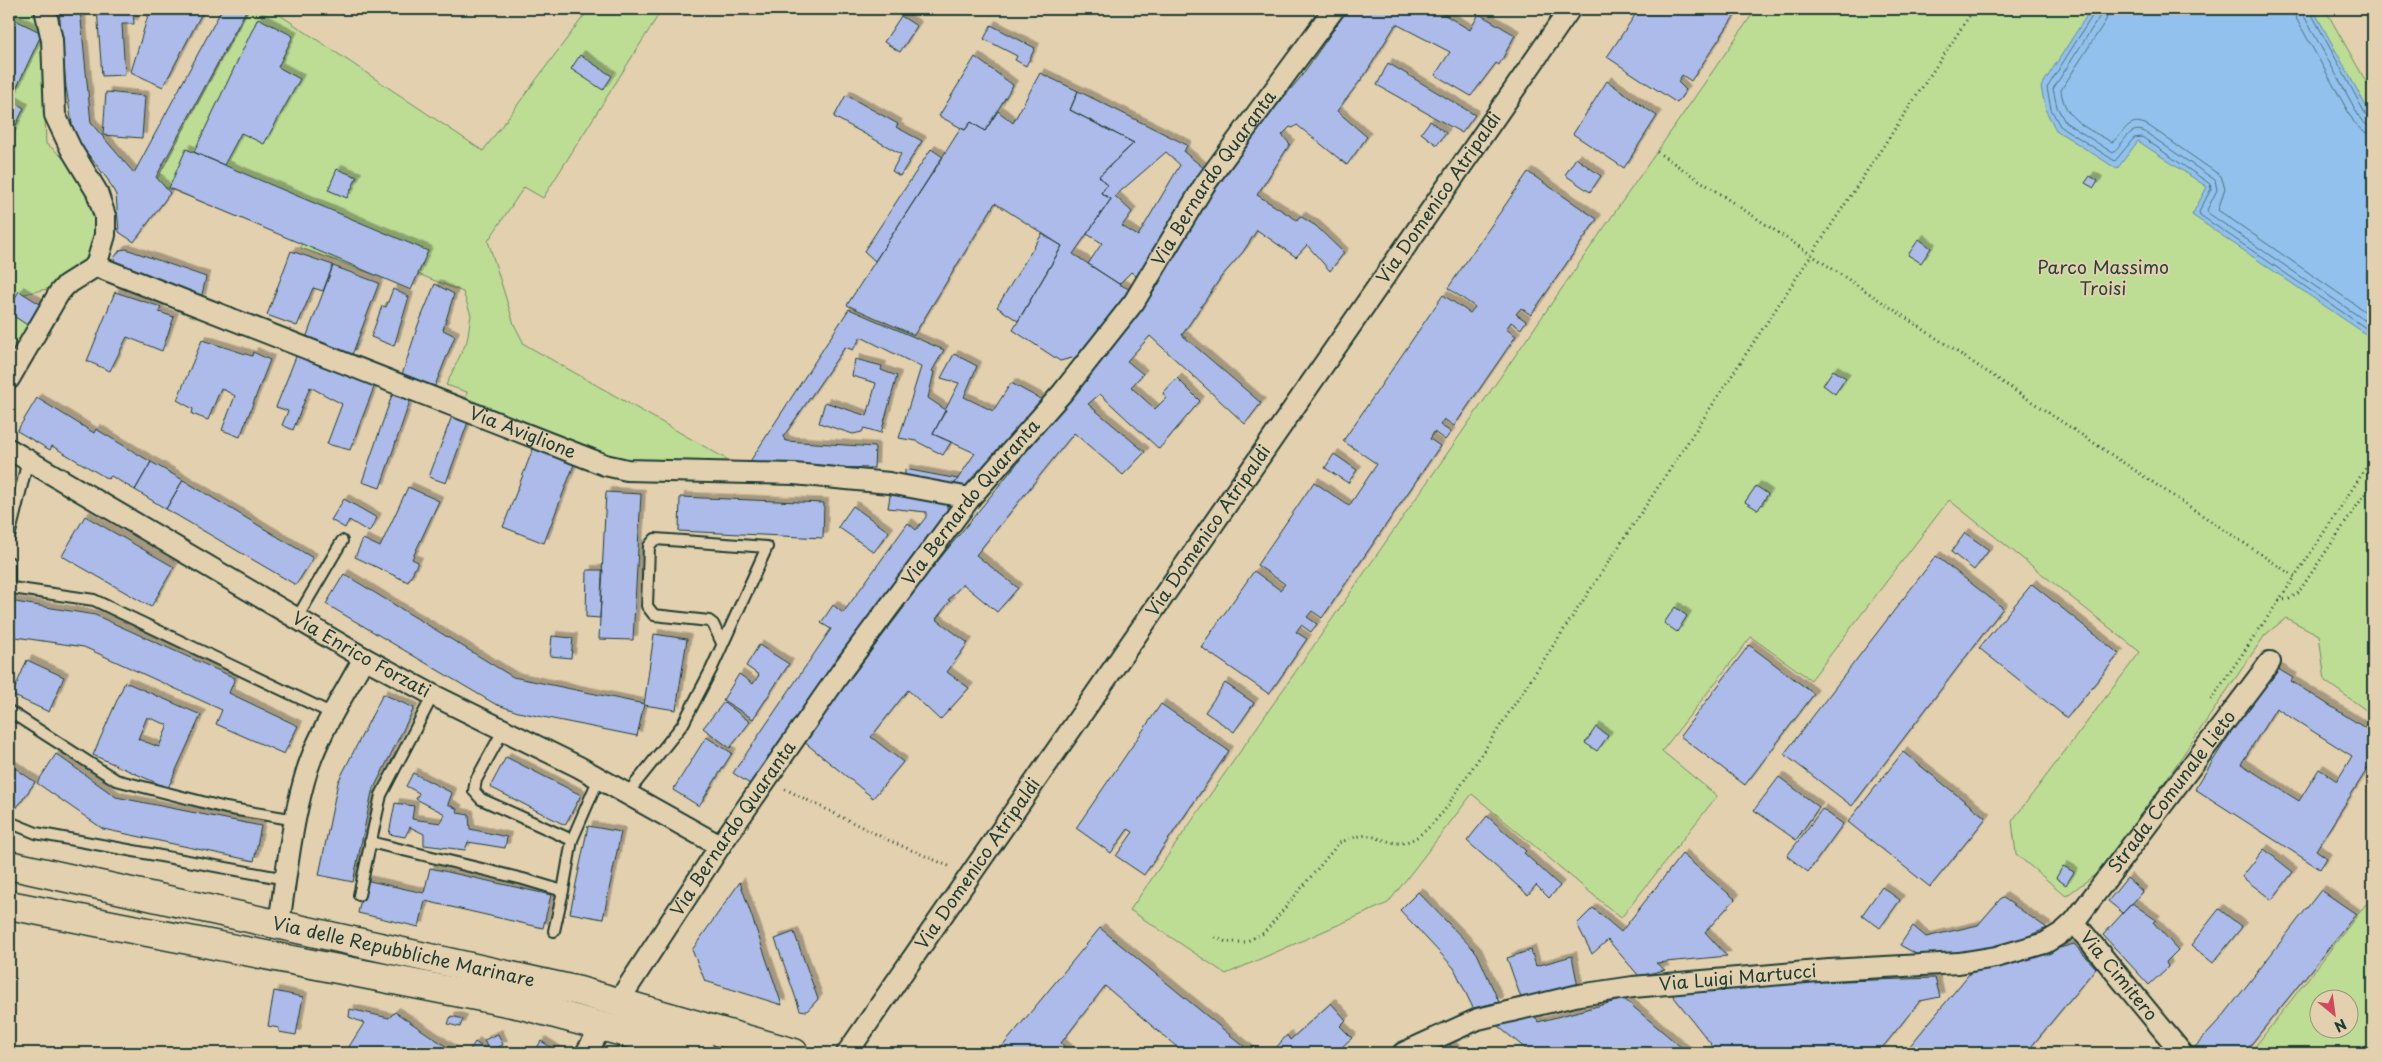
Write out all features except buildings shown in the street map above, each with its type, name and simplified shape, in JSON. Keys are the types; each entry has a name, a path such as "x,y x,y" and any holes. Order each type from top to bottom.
{"main road":[{"name":"Via delle Repubbliche Marinare","path":"9,865 579,991 794,1053"},
{"name":"Via delle Repubbliche Marinare","path":"9,905 522,1005 603,1025 701,1053"},
{"path":"603,1025 618,1002"}],"street":[{"path":"9,379 59,293 66,284 96,266 105,235 106,216 97,192 71,149 55,115 52,40 45,9"},
{"name":"Via Bernardo Quaranta","path":"618,1002 720,846 843,670 970,498 1063,392 1134,302 1205,184 1334,9"},
{"name":"Via Domenico Atripaldi","path":"848,1053 1570,9"},
{"name":"Via Aviglione","path":"96,266 605,465 627,470 794,474 870,481 970,498"},
{"name":"Via Enrico Forzati","path":"9,449 364,658 433,695 599,778 720,846"},
{"path":"279,924 304,780 317,746 364,658"},
{"name":"Strada Comunale Lieto","path":"2074,922 2270,662"},
{"name":"Via Luigi Martucci","path":"1402,1053 1478,1019 1580,995 1633,987 1829,970 1959,964 1996,957 2045,943 2063,932 2074,922"},
{"name":"Via Cimitero","path":"2074,922 2182,1053"},
{"path":"586,1053 603,1025"}],"lane":[{"path":"9,537 28,460"},
{"path":"628,794 683,724 711,670 767,547 655,539 649,546 647,606 654,615 709,621 714,624 722,643"},
{"path":"297,618 342,541"},
{"path":"9,562 9,585 12,588 94,600 333,714"},
{"path":"358,895 381,795 433,695"},
{"path":"9,711 116,780 226,808 296,820"},
{"path":"504,729 476,780 474,791 481,798 572,840"},
{"path":"554,932 572,840 599,778"},
{"path":"9,822 36,833 286,879"},
{"path":"370,842 514,877 563,892"}],"path":[{"path":"1214,937 1226,942 1245,942 1264,932 1339,843 1355,836 1370,836 1384,842 1402,843 1418,836 1444,811 1974,9"},
{"path":"1656,152 2295,576 2373,457"},
{"path":"2278,600 2289,600 2298,594 2373,482"},
{"path":"767,780 888,840 970,876"}],"green space":[{"path":"9,9 35,9 42,37 46,144 64,159 80,181 93,206 96,229 90,259 64,274 51,288 20,295 45,312 9,371"},
{"path":"248,9 271,9 483,151 589,9 658,9 661,11 543,198 524,187 488,241 514,324 524,344 744,469 635,462 595,452 465,402 467,392 446,385 467,341 471,315 463,292 418,274 411,288 301,248 301,242 155,183"},
{"name":"Parco Massimo Troisi","path":"1756,9 2325,9 2373,94 2373,715 2325,681 2319,635 2286,618 2265,635 2107,866 2066,896 2016,854 2012,821 2140,652 1949,500 1811,680 1751,637 1662,751 1717,796 1621,918 1472,794 1388,903 1226,974 1130,910"},
{"path":"2373,895 2373,1053 2250,1053"}],"water":[{"path":"2091,9 2313,9 2373,119 2373,339 2192,215 2207,187 2138,141 2117,169 2056,130 2046,111 2041,87"}]}
